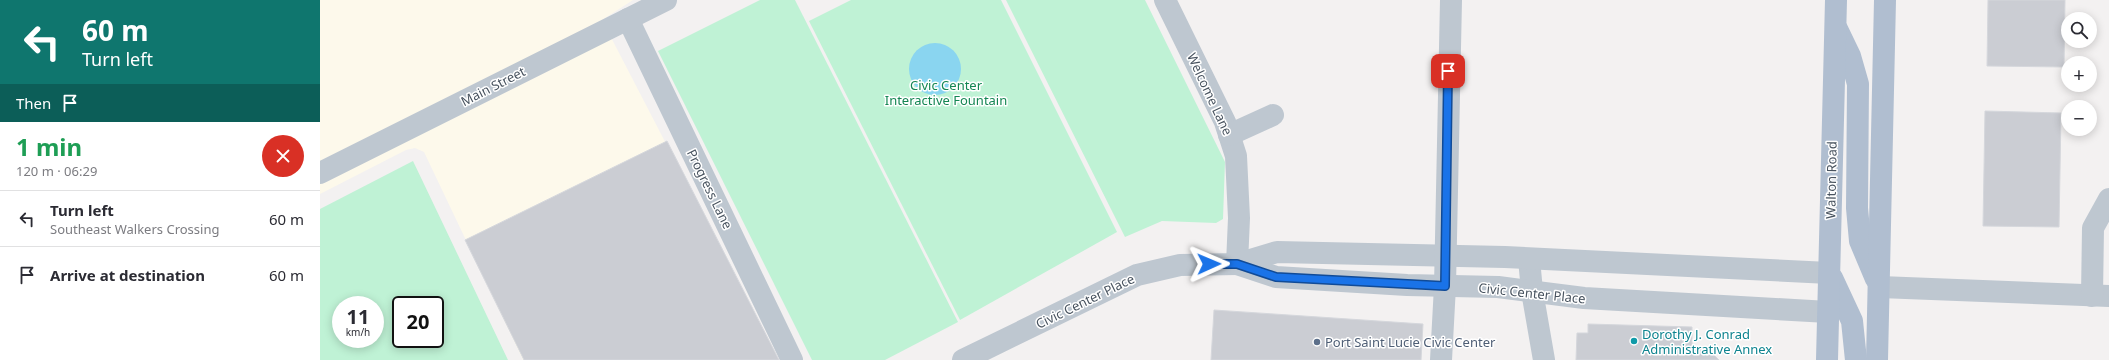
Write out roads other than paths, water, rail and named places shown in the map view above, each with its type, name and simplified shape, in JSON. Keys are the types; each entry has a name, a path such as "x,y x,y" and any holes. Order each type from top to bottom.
{"main road":[{"name":"Walton Road","path":"1827,360 1836,0"},
{"path":"1877,360 1880,287 1885,0"},
{"path":"1835,26 1850,56 1858,84 1857,208 1860,241 1880,287"},
{"path":"1829,273 1852,321 1856,360"}],"street":[{"name":"Main Street","path":"320,173 666,0"},
{"name":"Welcome Lane","path":"1165,0 1226,122 1236,156 1239,210 1237,264"},
{"path":"1441,360 1445,286 1451,0"},
{"name":"Progress Lane","path":"628,18 688,163 784,353"},
{"path":"1229,135 1273,115"},
{"path":"1880,287 2101,296 2093,228 2109,199"},
{"name":"Civic Center Place","path":"964,360 1137,275 1180,265 1237,264 1277,252 1445,255 1829,273"},
{"path":"1529,259 1532,291 1544,360"},
{"name":"Civic Center Place","path":"1237,264 1276,277 1445,286 1498,287 1584,298 1828,312"}],"water":[{"path":"930,43 940,43 950,47 957,54 961,64 961,74 957,84 950,91 940,95 930,95 920,91 913,84 909,74 909,64 913,54 920,47"}],"place":[{"name":"Dorothy J. Conrad Administrative Annex","path":"1634,341"},
{"name":"Port Saint Lucie Civic Center","path":"1317,342"}],"park label":[{"name":"Civic Center Interactive Fountain","path":"946,92"}]}
